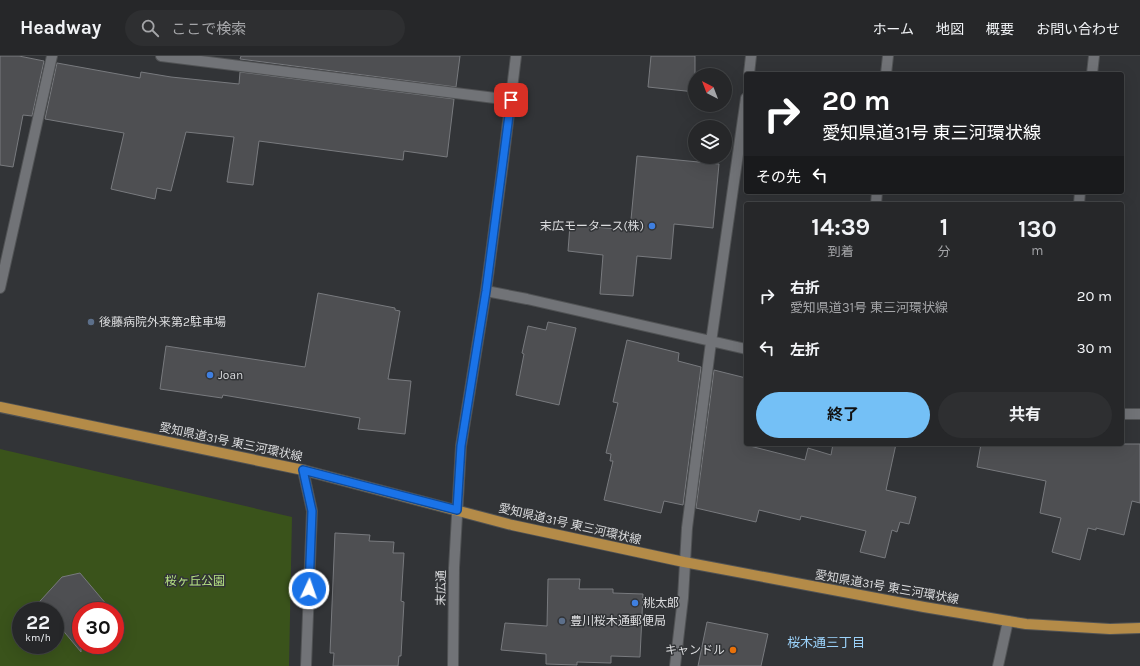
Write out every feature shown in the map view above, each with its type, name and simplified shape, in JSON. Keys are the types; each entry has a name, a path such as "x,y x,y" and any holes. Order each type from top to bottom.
{"main road":[{"name":"愛知県道31号 東三河環状線","path":"0,407 303,470 512,525 684,562 924,608 1026,624 1102,628 1140,628"}],"street":[{"path":"0,288 52,56"},
{"path":"161,56 511,100"},
{"name":"末広通","path":"453,666 454,568 461,446 486,291 516,56"},
{"path":"749,72 751,56"},
{"path":"886,72 888,56"},
{"path":"1092,72 1094,56"},
{"path":"675,666 683,598 687,528 711,342 744,112"},
{"path":"486,291 744,349"},
{"path":"1124,414 1140,414"},
{"path":"303,470 312,511 306,666"},
{"path":"998,666 1008,621"}],"green space":[{"name":"桜ヶ丘公園","path":"0,449 292,517 289,666 0,666"}],"building":[{"path":"0,56 19,56 44,61 32,116 23,115 13,167 0,165"},
{"path":"241,56 460,56 456,87 240,59"},
{"path":"651,56 695,56 695,68 688,68 688,91 648,87"},
{"path":"57,63 140,78 141,72 171,77 239,84 240,72 454,99 447,157 404,151 403,160 259,141 253,185 227,182 234,137 186,132 171,191 157,188 155,199 111,189 124,133 45,119"},
{"name":"末広モータース(株)","path":"637,156 688,161 688,164 719,164 713,228 674,224 671,259 637,256 633,296 600,294 603,255 568,251 570,225 630,230"},
{"path":"318,293 395,308 395,310 400,311 388,379 411,381 405,434 358,429 360,418 223,395 222,398 160,389 166,346 305,367"},
{"path":"548,322 576,328 559,405 516,395 524,354 522,353 528,326 546,330"},
{"path":"627,340 679,353 678,361 701,367 683,505 664,501 661,513 604,500 613,461 610,461 611,454 606,453 618,403 613,402"},
{"path":"714,370 744,378 744,446 750,446 805,460 808,448 831,455 833,446 896,446 886,490 916,497 909,524 900,522 897,532 892,530 885,558 860,552 866,531 801,516 800,520 759,510 756,522 696,508"},
{"path":"1124,444 1140,444 1140,503 1132,501 1124,535 1096,528 1096,530 1088,528 1080,560 1052,552 1061,518 1040,513 1046,481 977,467 981,446 1124,446"},
{"path":"335,533 370,535 369,541 394,542 393,553 404,553 401,601 404,602 401,656 399,656 398,666 333,666 334,653 330,653"},
{"path":"80,573 104,602 72,602 72,641 64,632 64,602 39,602 62,577"},
{"path":"548,579 580,579 579,589 613,589 613,593 643,594 640,657 611,656 611,663 577,662 577,665 546,664 546,654 501,650 505,623 547,626"},
{"name":"キャンドル","path":"707,622 768,634 761,666 698,666"}],"place":[{"name":"末広モータース(株)","path":"652,226"},
{"name":"後藤病院外来第2駐車場","path":"91,322"},
{"name":"Joan","path":"210,375"},
{"name":"桃太郎","path":"635,603"},
{"name":"豊川桜木通郵便局","path":"562,621"},
{"name":"キャンドル","path":"733,650"}],"district":[{"name":"桜木通三丁目","path":"826,642"}],"route":[{"path":"309,589 312,511 303,470 457,510 461,446 486,291 511,100"}]}
